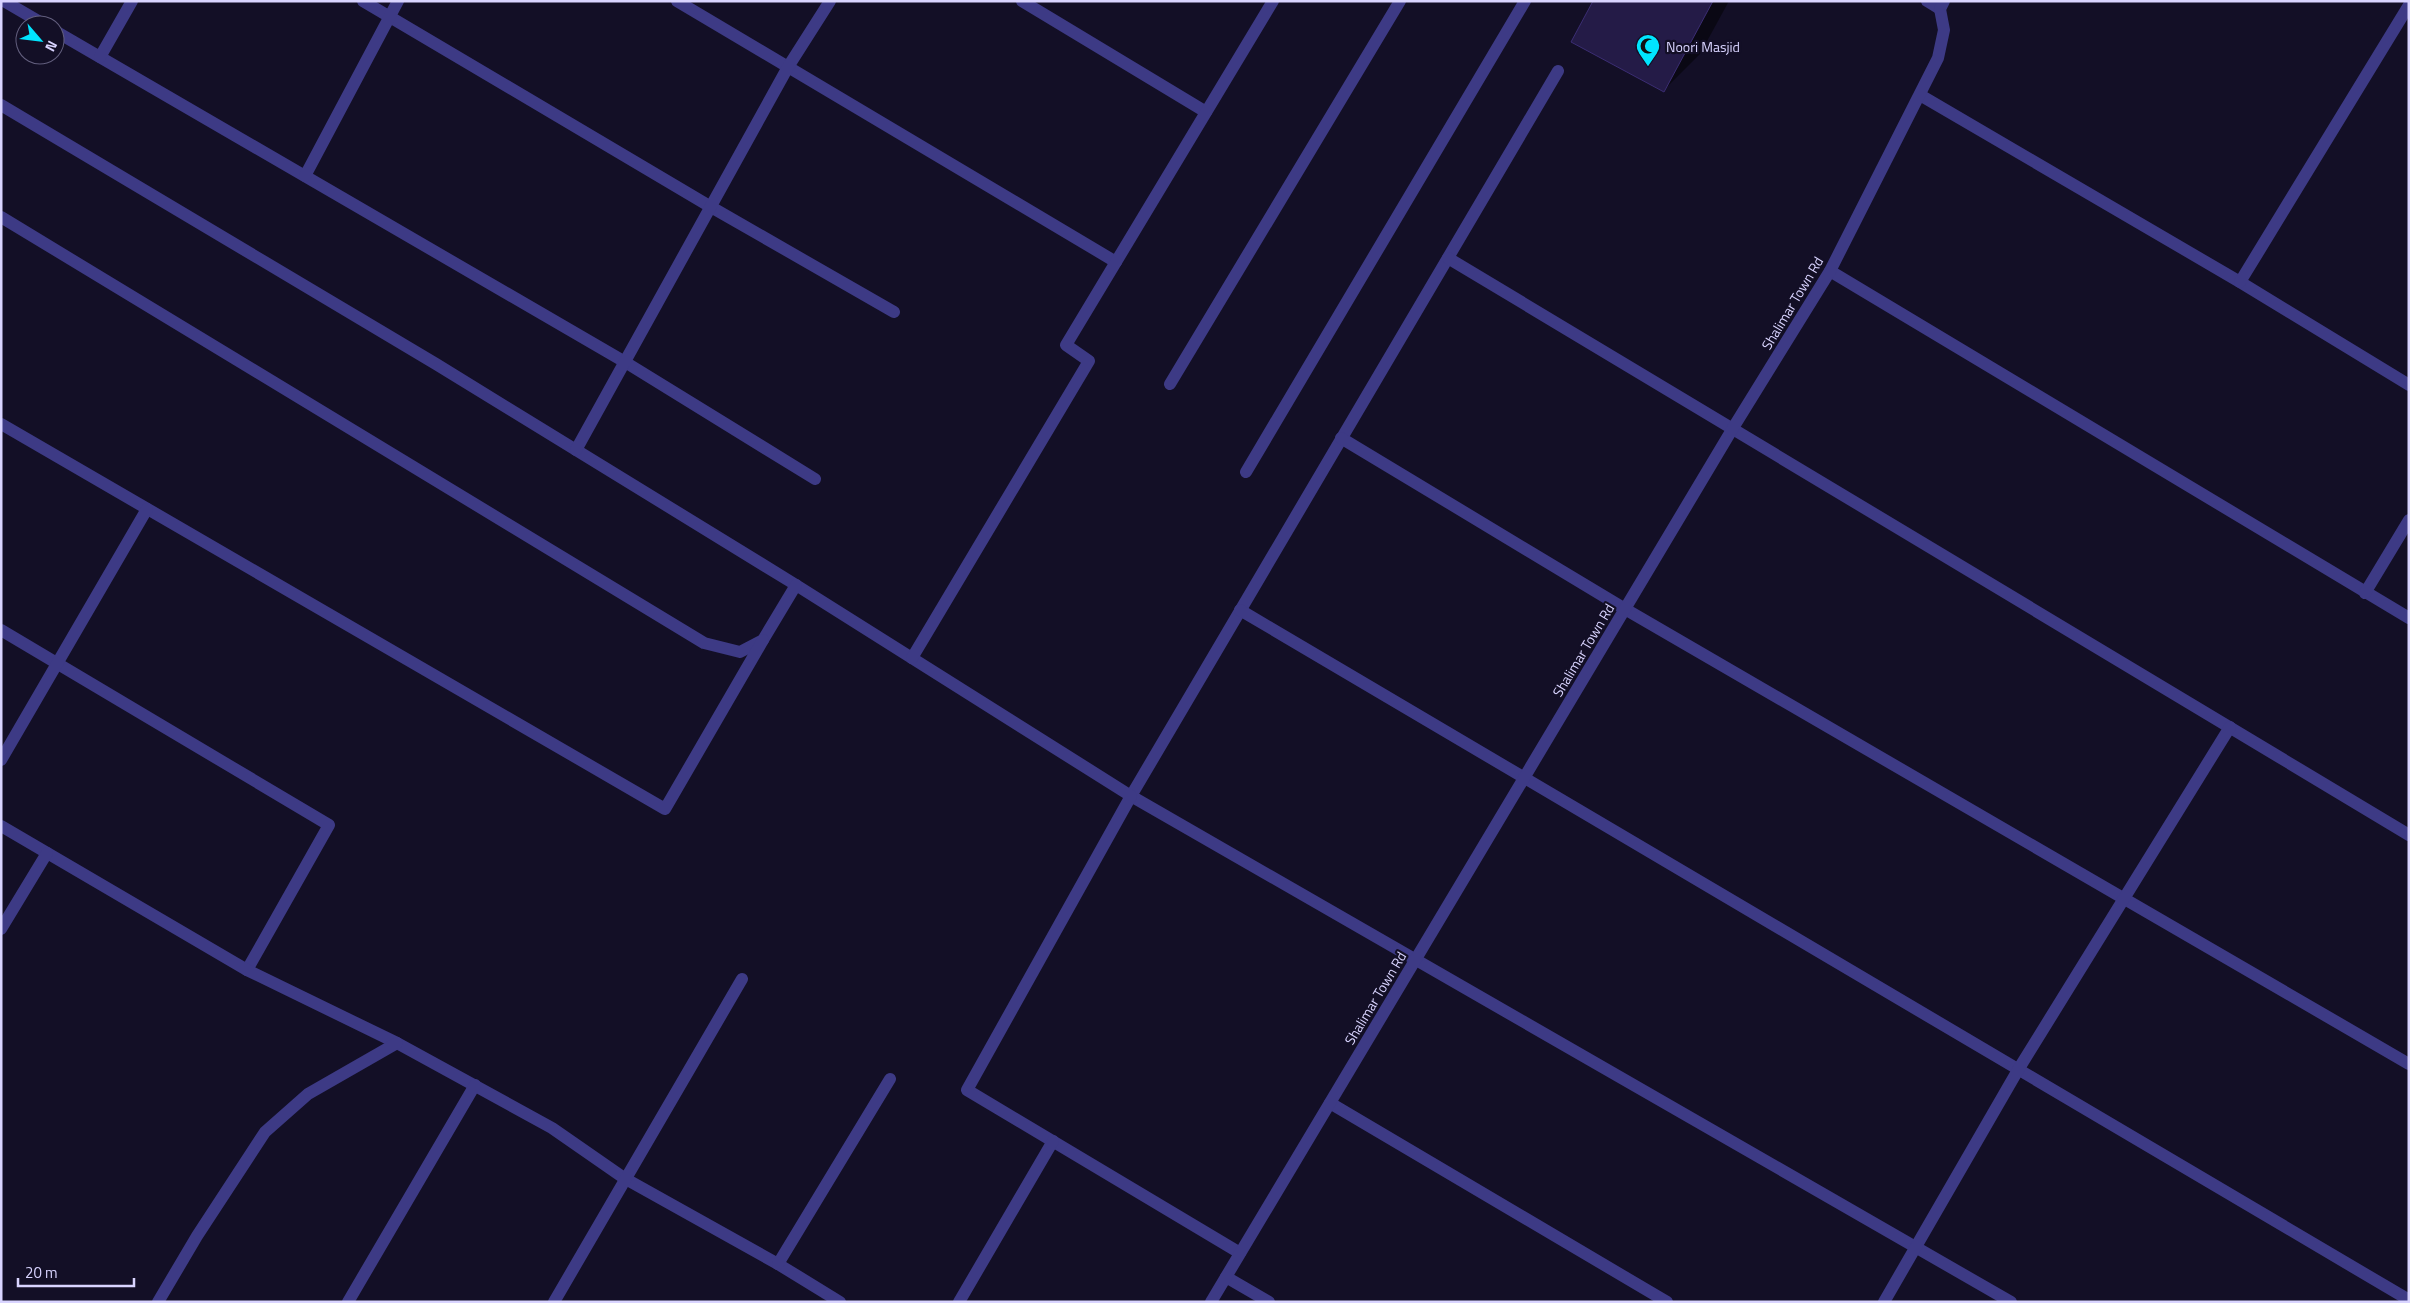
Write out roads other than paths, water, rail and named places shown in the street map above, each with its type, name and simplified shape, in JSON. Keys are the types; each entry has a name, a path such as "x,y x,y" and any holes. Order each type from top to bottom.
{"street":[{"path":"4,1 28,15"},
{"path":"100,57 132,1"},
{"path":"363,1 711,207 894,312"},
{"path":"305,176 398,1"},
{"path":"677,1 1116,262"},
{"path":"576,450 788,67 830,1"},
{"path":"1022,1 1206,112"},
{"path":"912,658 1089,361 1066,345 1273,1"},
{"path":"1170,384 1400,1"},
{"path":"1246,472 1525,1"},
{"path":"1927,1 1942,5"},
{"name":"Shalimar Town Rd","path":"1211,1302 1733,428 1830,271 1938,58 1944,30 1942,5"},
{"path":"2240,282 2409,6"},
{"path":"65,37 625,362 816,479"},
{"path":"1240,1253 967,1090 1130,796 1558,71"},
{"path":"1920,95 2240,282 2409,385"},
{"path":"1,105 436,364 796,585 1130,796 2011,1302"},
{"path":"1,217 704,643 740,652 763,640"},
{"path":"1448,258 2409,835"},
{"path":"1830,271 2409,618"},
{"path":"1,424 665,809 796,585"},
{"path":"1341,438 1625,609 2409,1064"},
{"path":"1,760 147,509"},
{"path":"2365,593 2409,520"},
{"path":"1240,610 2409,1300"},
{"path":"1,630 329,825 247,970"},
{"path":"1884,1302 2018,1070 2126,900 2230,728"},
{"path":"1,826 247,970 396,1043 552,1128 624,1178 778,1264 840,1302"},
{"path":"1,929 47,853"},
{"path":"554,1302 624,1178 742,979"},
{"path":"158,1302 197,1236 265,1132 308,1094 396,1043"},
{"path":"778,1264 890,1079"},
{"path":"348,1302 475,1085"},
{"path":"1330,1103 1667,1302"},
{"path":"960,1302 1052,1141"},
{"path":"1226,1277 1269,1302"}],"place":[{"name":"Noori Masjid","path":"1648,67"}]}
